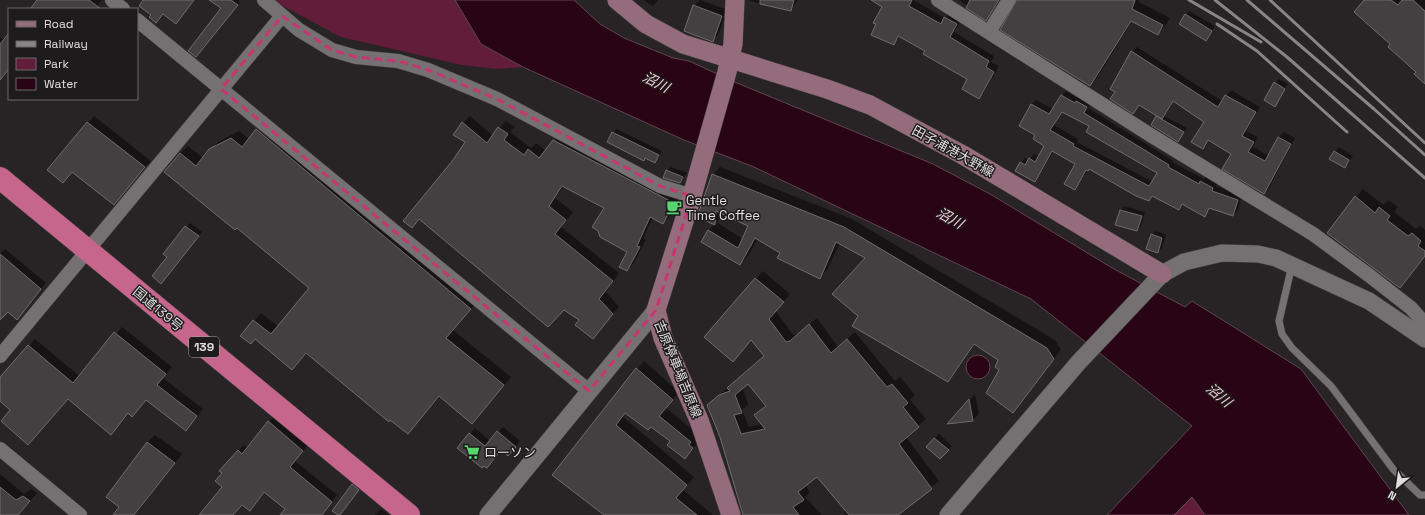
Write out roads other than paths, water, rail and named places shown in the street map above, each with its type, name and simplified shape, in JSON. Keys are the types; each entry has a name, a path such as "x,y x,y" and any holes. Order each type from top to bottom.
{"highway":[{"name":"国道139号","path":"0,178 409,515"}],"main road":[{"name":"田子浦港大野線","path":"617,0 646,24 728,66 827,89 870,105 963,155 1162,274"},
{"name":"吉原停車場吉原線","path":"731,515 699,420 663,338 656,310 701,166 728,66 733,44 735,0"}],"street":[{"path":"112,0 122,8"},
{"path":"264,0 299,30 332,50 356,57 398,61 428,70 497,99 660,186 692,196"},
{"path":"938,0 1152,136 1313,234 1411,308 1425,324"},
{"path":"989,32 1009,0"},
{"path":"0,356 282,16"},
{"path":"138,21 589,391"},
{"path":"948,515 1078,363 1162,274 1184,262 1222,253 1258,254 1276,258 1369,301 1425,339"},
{"path":"488,515 656,310"},
{"path":"0,449 80,515"}],"lane":[{"path":"1292,265 1279,320 1282,334 1292,348 1331,386 1393,469 1420,495 1425,495"}],"water":[{"name":"沼川","path":"455,0 574,0 600,24 624,38 673,58 689,61 737,83 933,164 990,194 1114,269 1185,307 1192,301 1301,369 1409,515 1205,515 1192,497 1174,515 1107,515 1192,426 1031,299 754,167 684,140 523,67 481,44"},
{"path":"978,355 987,358 990,367 987,376 978,379 969,376 966,367 969,358"}],"railway":[{"path":"1189,0 1261,42"},
{"path":"1215,0 1287,57 1425,178"},
{"path":"1247,0 1425,155"},
{"path":"1270,0 1425,143"},
{"path":"1217,24 1257,51 1347,132"}],"place":[{"name":"Gentle Time Coffee","path":"674,207"},
{"name":"ローソン","path":"472,452"}]}
